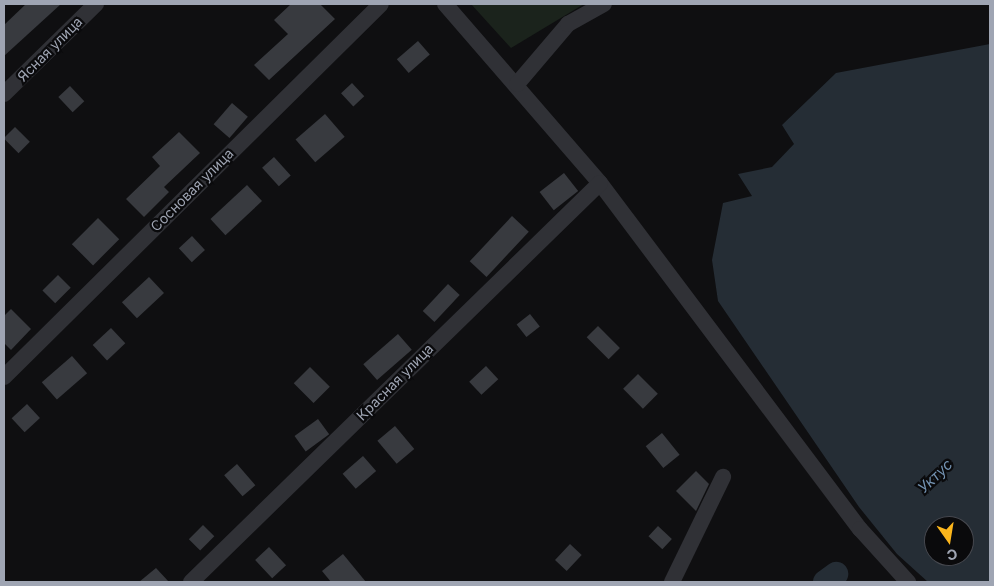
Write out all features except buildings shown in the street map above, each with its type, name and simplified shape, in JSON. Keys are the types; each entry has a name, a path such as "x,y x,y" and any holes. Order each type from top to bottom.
{"street":[{"name":"Ясная улица","path":"4,94 96,4"},
{"name":"Сосновая улица","path":"4,377 381,4"},
{"path":"445,4 517,84 600,183 860,529 905,582"},
{"path":"517,84 568,24 604,4"},
{"name":"Красная улица","path":"190,582 600,183"},
{"path":"672,582 723,477"}],"shaded area":[{"path":"471,4 584,4 511,48"}],"water":[{"path":"990,44 990,582 928,582 897,554 859,507 718,301 712,260 723,203 752,196 738,174 772,167 794,144 782,125 836,73"}],"waterway":[{"name":"Уктус","path":"825,582 836,574"}]}
